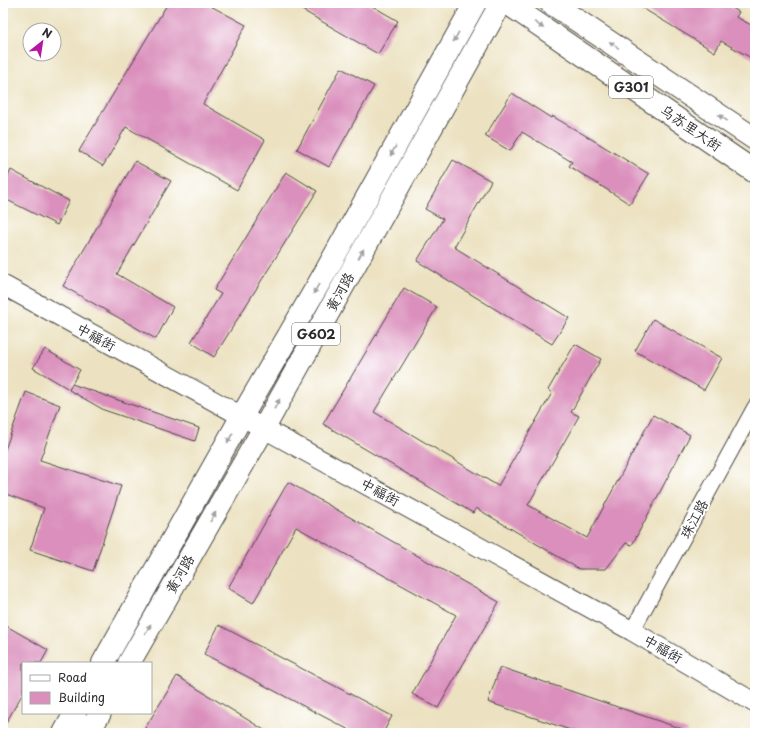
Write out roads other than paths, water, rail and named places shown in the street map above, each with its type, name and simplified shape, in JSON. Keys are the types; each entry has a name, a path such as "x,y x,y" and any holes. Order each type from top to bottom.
{"highway":[{"name":"黄河路","path":"104,662 242,416 326,271 475,3"},
{"name":"黄河路","path":"130,662 264,428 502,3"},
{"name":"乌苏里大街","path":"507,3 755,172"},
{"name":"乌苏里大街","path":"551,3 755,139"},
{"path":"64,733 74,714"},
{"path":"88,733 99,714"}],"street":[{"name":"中福街","path":"3,285 632,631 755,703"},
{"name":"珠江路","path":"632,631 755,406"}]}
